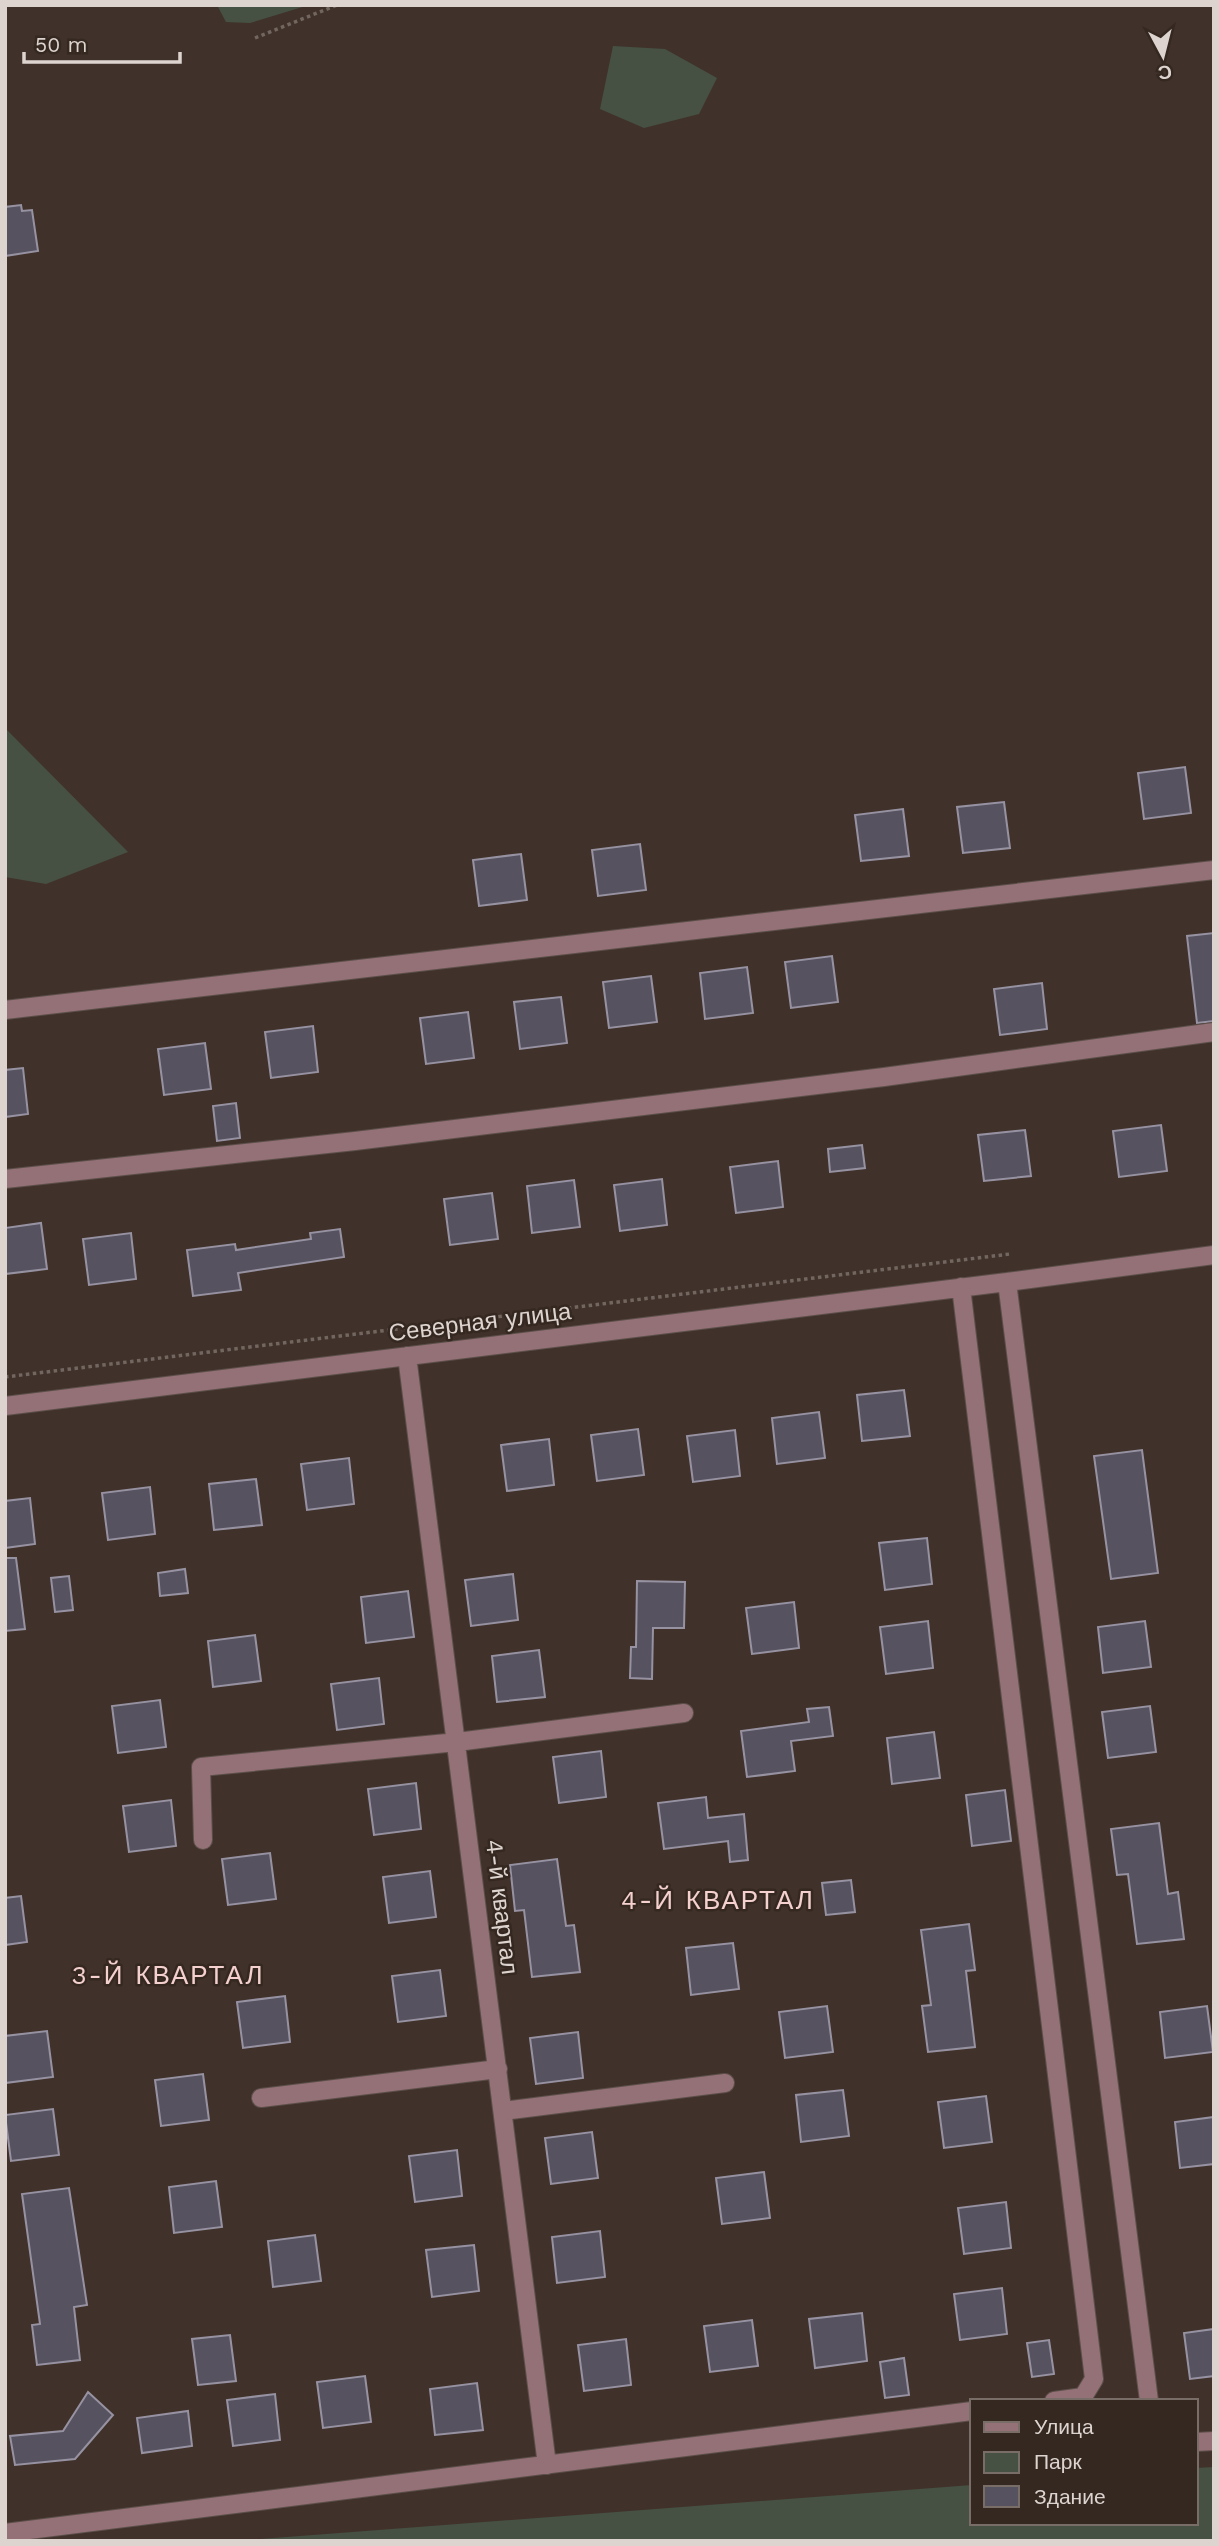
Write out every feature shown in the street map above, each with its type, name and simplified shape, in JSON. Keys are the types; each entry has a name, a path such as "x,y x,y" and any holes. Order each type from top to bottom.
{"street":[{"path":"5,1010 1214,870"},
{"path":"5,1179 369,1139 884,1077 1214,1032"},
{"name":"Северная улица","path":"5,1406 1214,1255"},
{"path":"1007,1282 1149,2399"},
{"path":"961,1287 1092,2353 1094,2379 1083,2397 1068,2399"},
{"name":"4-й квартал","path":"407,1356 547,2465"},
{"path":"203,1840 201,1767 457,1742 684,1713"},
{"path":"261,2098 498,2069"},
{"path":"503,2111 725,2084"},
{"path":"5,2533 970,2411"}],"path":[{"path":"255,37 337,5"},
{"path":"5,1377 1010,1254"}],"green space":[{"path":"217,5 309,5 250,23 226,22"},
{"path":"613,46 665,49 717,78 699,114 644,128 600,109"},
{"path":"5,728 128,852 46,884 5,877"},
{"path":"1214,2467 1214,2541 233,2541 970,2485 970,2525 1198,2525 1198,2468"}],"building":[{"path":"21,205 22,211 32,210 38,251 5,256 5,207"},
{"path":"1185,767 1191,813 1144,819 1138,773"},
{"path":"1004,802 1010,848 963,853 957,807"},
{"path":"903,809 909,856 861,861 855,815"},
{"path":"640,844 646,890 598,896 592,850"},
{"path":"521,854 527,900 479,906 473,860"},
{"path":"1214,933 1214,1021 1197,1023 1187,936"},
{"path":"832,956 838,1002 791,1008 785,962"},
{"path":"747,967 753,1013 705,1019 700,973"},
{"path":"651,976 657,1022 609,1028 603,982"},
{"path":"1042,983 1047,1029 1000,1035 994,989"},
{"path":"561,997 567,1043 520,1049 514,1002"},
{"path":"468,1012 474,1058 426,1064 420,1018"},
{"path":"313,1026 318,1072 271,1078 265,1032"},
{"path":"205,1043 211,1089 164,1095 158,1049"},
{"path":"23,1068 28,1114 5,1117 5,1070"},
{"path":"236,1103 240,1138 217,1141 213,1106"},
{"path":"1161,1125 1167,1171 1119,1177 1113,1131"},
{"path":"1025,1130 1031,1176 984,1181 978,1135"},
{"path":"862,1145 865,1168 830,1172 828,1149"},
{"path":"778,1161 783,1207 736,1213 730,1167"},
{"path":"662,1179 667,1225 620,1231 614,1185"},
{"path":"574,1180 580,1227 532,1233 527,1186"},
{"path":"492,1193 498,1239 450,1245 444,1199"},
{"path":"41,1223 47,1269 5,1274 5,1228"},
{"path":"340,1229 344,1257 238,1273 241,1290 193,1296 187,1250 235,1244 236,1250 311,1239 310,1233"},
{"path":"131,1233 136,1279 89,1285 83,1239"},
{"path":"904,1390 910,1436 862,1441 857,1395"},
{"path":"819,1412 825,1458 777,1464 772,1418"},
{"path":"638,1429 644,1475 597,1481 591,1435"},
{"path":"735,1430 740,1476 693,1482 687,1436"},
{"path":"549,1439 554,1485 507,1491 501,1445"},
{"path":"1142,1450 1158,1573 1111,1579 1094,1456"},
{"path":"349,1458 354,1504 307,1510 301,1464"},
{"path":"256,1479 262,1525 214,1530 209,1484"},
{"path":"150,1487 155,1534 108,1540 102,1493"},
{"path":"30,1498 35,1544 5,1548 5,1501"},
{"path":"927,1538 932,1584 885,1590 879,1543"},
{"path":"5,1558 16,1558 25,1629 5,1631"},
{"path":"185,1569 188,1593 160,1596 158,1573"},
{"path":"513,1574 518,1620 471,1626 465,1580"},
{"path":"69,1576 73,1610 55,1612 51,1578"},
{"path":"637,1581 685,1582 684,1628 653,1628 652,1679 630,1678 631,1647 636,1647"},
{"path":"408,1591 414,1637 366,1643 361,1597"},
{"path":"794,1602 799,1648 752,1654 746,1608"},
{"path":"928,1621 933,1668 886,1674 880,1627"},
{"path":"1145,1621 1151,1667 1103,1673 1098,1627"},
{"path":"255,1635 261,1681 213,1687 208,1641"},
{"path":"539,1650 545,1697 497,1702 492,1656"},
{"path":"379,1678 384,1724 337,1730 331,1684"},
{"path":"160,1700 166,1747 118,1753 112,1706"},
{"path":"1150,1706 1156,1752 1108,1758 1102,1712"},
{"path":"829,1707 833,1736 791,1741 795,1771 747,1777 741,1731 809,1722 807,1709"},
{"path":"934,1732 940,1778 892,1784 887,1738"},
{"path":"601,1751 606,1797 559,1803 553,1757"},
{"path":"416,1783 421,1829 374,1835 368,1789"},
{"path":"1005,1790 1011,1841 972,1846 966,1795"},
{"path":"706,1797 708,1818 744,1814 748,1860 730,1862 728,1841 664,1849 658,1803"},
{"path":"171,1800 176,1846 129,1852 123,1806"},
{"path":"1159,1823 1168,1894 1178,1892 1184,1939 1137,1944 1128,1874 1117,1875 1111,1829"},
{"path":"270,1853 276,1899 228,1905 222,1859"},
{"path":"557,1859 566,1926 574,1925 580,1972 532,1977 524,1910 515,1911 510,1865"},
{"path":"430,1871 436,1917 389,1923 383,1877"},
{"path":"851,1880 855,1912 826,1915 822,1883"},
{"path":"21,1896 27,1942 5,1945 5,1898"},
{"path":"969,1924 975,1970 966,1971 975,2047 928,2052 922,2006 931,2005 921,1930"},
{"path":"733,1943 739,1989 691,1995 686,1948"},
{"path":"440,1970 446,2016 398,2022 392,1976"},
{"path":"285,1996 290,2042 243,2048 237,2002"},
{"path":"827,2006 833,2052 785,2058 779,2012"},
{"path":"1207,2006 1213,2052 1165,2058 1160,2012"},
{"path":"47,2031 53,2077 5,2083 5,2036"},
{"path":"578,2032 583,2078 536,2084 530,2038"},
{"path":"203,2074 209,2120 161,2126 155,2080"},
{"path":"843,2090 849,2136 801,2142 796,2095"},
{"path":"986,2096 992,2142 944,2148 938,2102"},
{"path":"53,2109 59,2155 11,2161 5,2115"},
{"path":"1214,2117 1214,2164 1180,2168 1175,2122"},
{"path":"592,2132 598,2178 551,2184 545,2138"},
{"path":"457,2150 462,2196 415,2202 409,2156"},
{"path":"764,2172 770,2218 722,2224 716,2178"},
{"path":"216,2181 222,2227 174,2233 169,2187"},
{"path":"69,2188 87,2305 74,2307 80,2360 37,2365 32,2325 40,2324 22,2194"},
{"path":"1006,2202 1011,2248 964,2254 958,2208"},
{"path":"600,2231 605,2277 557,2283 552,2237"},
{"path":"315,2235 321,2281 273,2287 268,2241"},
{"path":"474,2245 479,2291 432,2297 426,2250"},
{"path":"1002,2288 1007,2334 960,2340 954,2294"},
{"path":"862,2313 867,2361 815,2368 809,2319"},
{"path":"752,2320 758,2366 710,2372 704,2326"},
{"path":"1214,2329 1214,2376 1190,2379 1184,2333"},
{"path":"230,2335 236,2381 198,2385 192,2339"},
{"path":"626,2339 631,2385 584,2391 578,2345"},
{"path":"1049,2340 1054,2374 1032,2377 1027,2343"},
{"path":"904,2358 909,2395 885,2398 880,2362"},
{"path":"365,2376 371,2422 323,2428 317,2382"},
{"path":"477,2383 483,2430 435,2435 430,2389"},
{"path":"88,2392 113,2415 75,2459 15,2465 10,2436 63,2431"},
{"path":"275,2394 280,2440 233,2446 227,2400"},
{"path":"188,2411 192,2446 142,2453 137,2418"}],"district":[{"name":"4-Й КВАРТАЛ","path":"718,1900"},
{"name":"3-Й КВАРТАЛ","path":"168,1975"}]}
